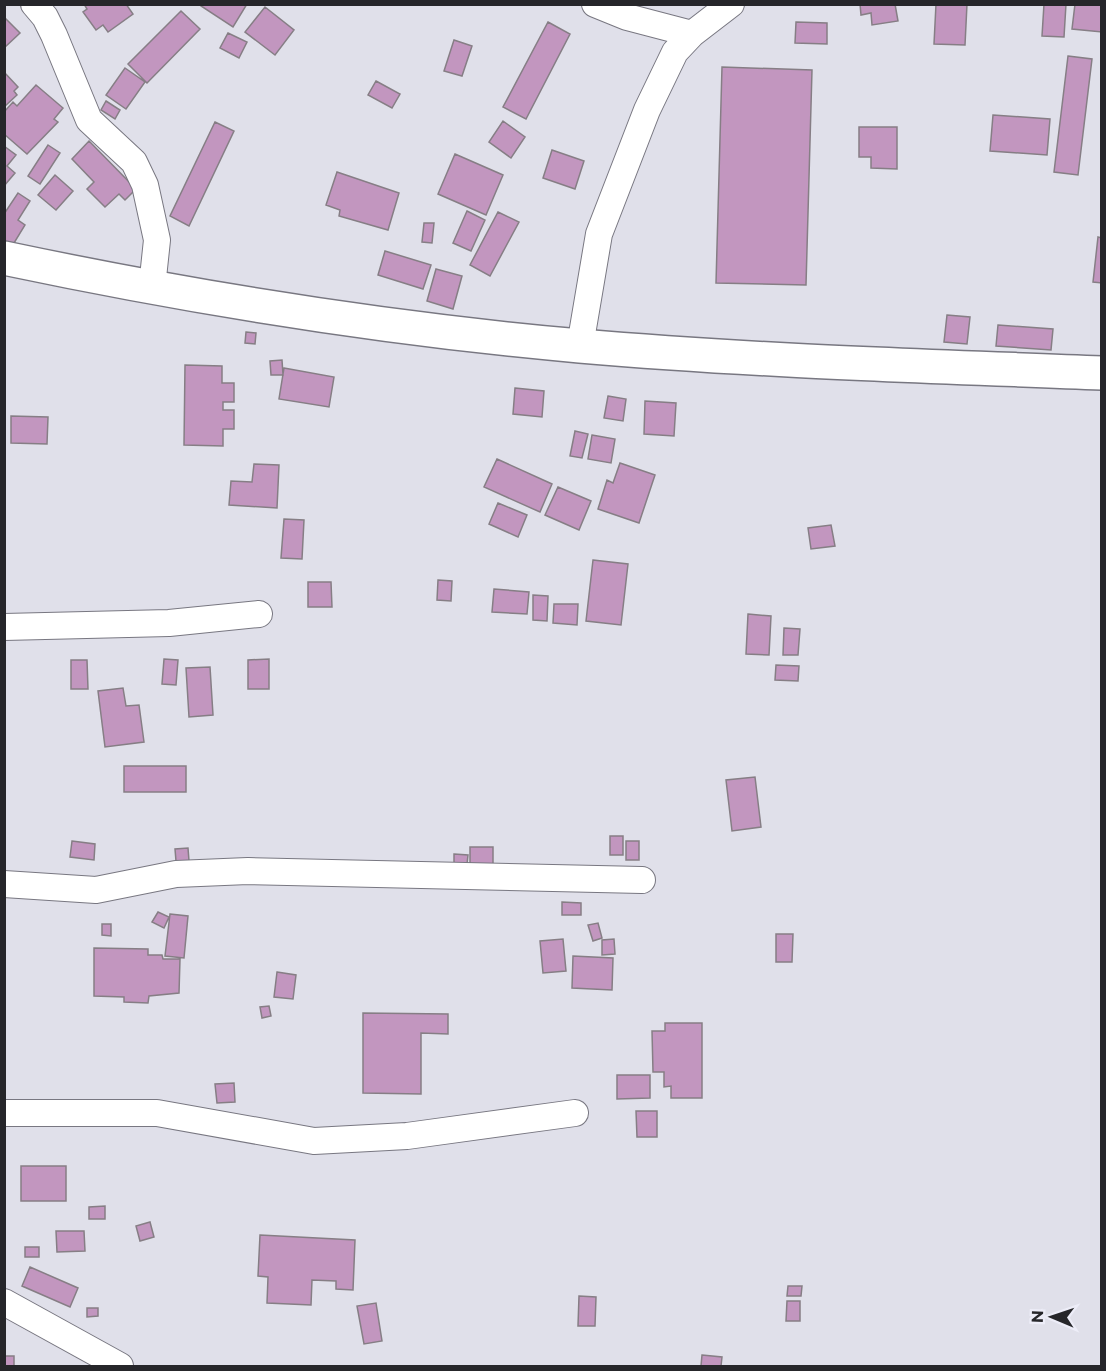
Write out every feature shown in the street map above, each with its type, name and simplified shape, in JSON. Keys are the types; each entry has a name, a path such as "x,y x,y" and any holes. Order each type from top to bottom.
{"main road":[{"path":"4,258 152,287 309,312 580,346 808,361 1101,373"}],"street":[{"path":"34,4 45,17 54,35 89,120 134,162 145,185 157,240 152,287"},
{"path":"595,4 627,17 692,34"},
{"path":"580,346 599,234 647,110 675,52 692,34 731,4"},
{"path":"4,627 170,623 259,614"},
{"path":"4,884 96,891 176,874 248,871 642,880"},
{"path":"4,1113 157,1113 314,1141 407,1136 575,1113"},
{"path":"4,1302 120,1366"}],"building":[{"path":"84,4 126,4 133,14 108,32 103,25 96,30 83,12 87,9"},
{"path":"202,4 247,4 233,27 201,6"},
{"path":"860,4 895,4 898,21 872,25 871,13 861,15"},
{"path":"936,4 967,4 965,45 934,44"},
{"path":"1044,4 1066,4 1064,37 1042,36"},
{"path":"1075,4 1102,4 1102,32 1072,29"},
{"path":"265,7 294,30 275,55 245,32"},
{"path":"181,11 200,29 147,83 128,64"},
{"path":"4,17 20,33 4,48"},
{"path":"548,22 570,34 526,119 503,107"},
{"path":"796,22 827,23 827,44 795,43"},
{"path":"228,33 247,42 239,58 220,48"},
{"path":"454,40 472,46 462,76 444,71"},
{"path":"1068,56 1092,59 1078,175 1054,172"},
{"path":"722,67 812,70 806,285 716,283"},
{"path":"125,68 145,82 126,109 106,95"},
{"path":"4,72 18,87 14,91 17,95 4,107"},
{"path":"376,81 400,94 392,108 368,95"},
{"path":"36,85 63,108 54,119 58,122 27,154 4,134 4,112 13,102 17,106"},
{"path":"106,101 120,110 115,119 101,110"},
{"path":"993,115 1050,119 1047,155 990,151"},
{"path":"503,121 525,137 511,158 489,142"},
{"path":"215,122 234,131 189,226 170,216"},
{"path":"859,127 897,127 897,169 871,168 871,157 859,157"},
{"path":"89,141 136,189 125,200 119,194 105,207 87,189 94,182 72,159"},
{"path":"48,145 60,153 40,184 28,176"},
{"path":"4,146 16,155 7,166 15,173 4,186"},
{"path":"552,150 584,161 575,189 543,178"},
{"path":"455,154 503,175 486,215 438,194"},
{"path":"337,172 399,193 388,230 339,216 340,210 326,205"},
{"path":"55,175 73,191 56,210 38,195"},
{"path":"18,193 30,201 18,220 25,225 11,248 4,244 4,214"},
{"path":"467,211 485,220 471,251 453,243"},
{"path":"498,212 519,222 490,276 470,265"},
{"path":"424,223 434,223 432,243 422,242"},
{"path":"1098,237 1102,238 1102,283 1093,282"},
{"path":"385,251 431,265 423,289 378,275"},
{"path":"436,269 462,276 453,309 427,301"},
{"path":"947,315 970,317 967,344 944,342"},
{"path":"998,325 1053,329 1051,350 996,346"},
{"path":"246,332 256,333 255,344 245,343"},
{"path":"282,360 283,375 271,375 270,361"},
{"path":"185,365 222,366 222,383 234,383 234,402 223,402 223,410 234,410 234,429 223,429 223,446 184,445"},
{"path":"284,368 334,377 329,407 279,399"},
{"path":"515,388 544,391 542,417 513,414"},
{"path":"608,396 626,399 623,421 604,418"},
{"path":"645,401 676,403 674,436 644,434"},
{"path":"11,416 48,417 47,444 11,443"},
{"path":"575,431 588,434 582,458 570,456"},
{"path":"592,435 615,439 611,463 588,459"},
{"path":"497,459 552,484 540,512 484,487"},
{"path":"620,463 655,475 639,523 598,509 607,480 613,483"},
{"path":"254,464 279,465 277,508 229,505 231,481 252,482"},
{"path":"558,487 591,501 579,530 545,515"},
{"path":"498,503 527,515 518,537 489,524"},
{"path":"284,519 304,520 302,559 281,558"},
{"path":"831,525 835,546 811,549 808,528"},
{"path":"593,560 628,564 621,625 586,621"},
{"path":"438,580 452,581 451,601 437,600"},
{"path":"308,582 331,582 332,607 308,607"},
{"path":"494,589 529,592 527,614 492,612"},
{"path":"533,595 548,596 547,621 533,620"},
{"path":"554,604 578,604 577,625 553,623"},
{"path":"748,614 771,616 769,655 746,654"},
{"path":"784,628 800,629 798,655 783,655"},
{"path":"164,659 178,660 176,685 162,684"},
{"path":"269,659 269,689 248,689 248,660"},
{"path":"71,660 87,660 88,689 71,689"},
{"path":"776,665 799,666 798,681 775,680"},
{"path":"210,667 213,715 189,717 186,668"},
{"path":"123,688 126,706 139,705 144,742 105,747 98,691"},
{"path":"124,766 186,766 186,792 124,792"},
{"path":"755,777 761,827 732,831 726,780"},
{"path":"610,836 623,836 623,855 610,855"},
{"path":"72,841 95,844 94,860 70,857"},
{"path":"626,841 639,841 639,860 626,860"},
{"path":"470,847 493,847 493,868 470,867"},
{"path":"188,848 189,861 176,861 175,849"},
{"path":"454,854 468,855 467,864 454,864"},
{"path":"562,902 581,903 581,915 562,915"},
{"path":"158,912 169,917 164,928 152,922"},
{"path":"170,914 188,916 184,958 165,956"},
{"path":"598,923 602,938 593,941 588,925"},
{"path":"102,924 111,924 111,936 102,935"},
{"path":"776,934 793,934 792,962 776,962"},
{"path":"563,939 566,971 543,973 540,941"},
{"path":"614,939 615,954 602,955 602,940"},
{"path":"94,948 148,949 148,955 162,955 163,959 180,959 179,993 149,996 148,1003 124,1002 124,997 94,996"},
{"path":"573,956 613,958 612,990 572,988"},
{"path":"277,972 296,975 293,999 274,997"},
{"path":"269,1006 271,1016 262,1018 260,1007"},
{"path":"363,1013 448,1014 448,1034 421,1033 421,1094 363,1093"},
{"path":"665,1023 702,1023 702,1098 671,1098 671,1086 664,1087 664,1072 653,1072 652,1031 665,1031"},
{"path":"617,1075 650,1075 650,1098 617,1099"},
{"path":"234,1083 235,1102 217,1103 215,1084"},
{"path":"636,1111 657,1111 657,1137 637,1137"},
{"path":"21,1166 66,1166 66,1201 21,1201"},
{"path":"105,1206 105,1219 89,1219 89,1207"},
{"path":"150,1222 154,1237 140,1241 136,1226"},
{"path":"56,1231 84,1231 85,1251 57,1252"},
{"path":"260,1235 355,1240 353,1290 336,1289 336,1281 312,1280 311,1305 267,1303 268,1277 258,1276"},
{"path":"25,1247 39,1247 39,1257 25,1257"},
{"path":"30,1267 78,1288 70,1307 22,1286"},
{"path":"788,1286 802,1286 801,1296 787,1296"},
{"path":"579,1296 596,1297 595,1326 578,1326"},
{"path":"787,1301 800,1301 800,1321 786,1321"},
{"path":"376,1303 382,1341 364,1344 357,1306"},
{"path":"87,1308 98,1308 98,1316 87,1317"},
{"path":"702,1355 722,1357 721,1366 701,1366"},
{"path":"4,1356 14,1356 14,1366 4,1366"}]}
